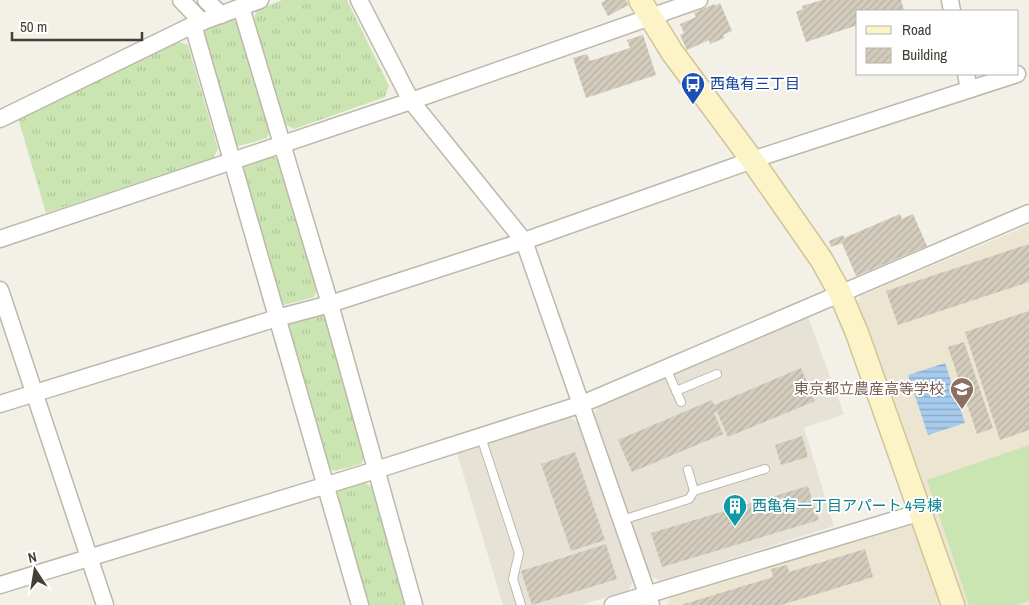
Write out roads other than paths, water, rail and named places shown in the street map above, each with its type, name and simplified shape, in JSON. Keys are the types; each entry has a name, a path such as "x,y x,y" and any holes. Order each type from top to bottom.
{"street":[{"path":"181,0 197,24 231,161 360,605"},
{"path":"206,0 221,15"},
{"path":"0,119 197,24 260,0"},
{"path":"359,0 411,101 524,240 649,600"},
{"path":"0,239 411,101 644,8 699,0"},
{"path":"241,7 330,304 414,605"},
{"path":"644,8 672,52 752,160 822,260 840,294 857,333 953,605"},
{"path":"0,404 277,318 330,304 524,240 752,160 967,81 1011,75"},
{"path":"0,585 376,470 582,404 1029,213"},
{"path":"0,290 105,605"},
{"path":"614,605 649,600 921,512"}],"lane":[{"path":"666,368 681,402"},
{"path":"676,391 717,374"},
{"path":"481,437 519,553 514,579 521,605"},
{"path":"688,470 694,491"},
{"path":"622,520 689,499 694,491 765,470"}],"water":[{"path":"945,363 965,423 928,435 908,375"}],"place":[{"name":"西亀有三丁目","path":"693,105"},
{"name":"東京都立農産高等学校","path":"962,410"},
{"name":"西亀有一丁目アパート 4号棟","path":"735,527"}]}
